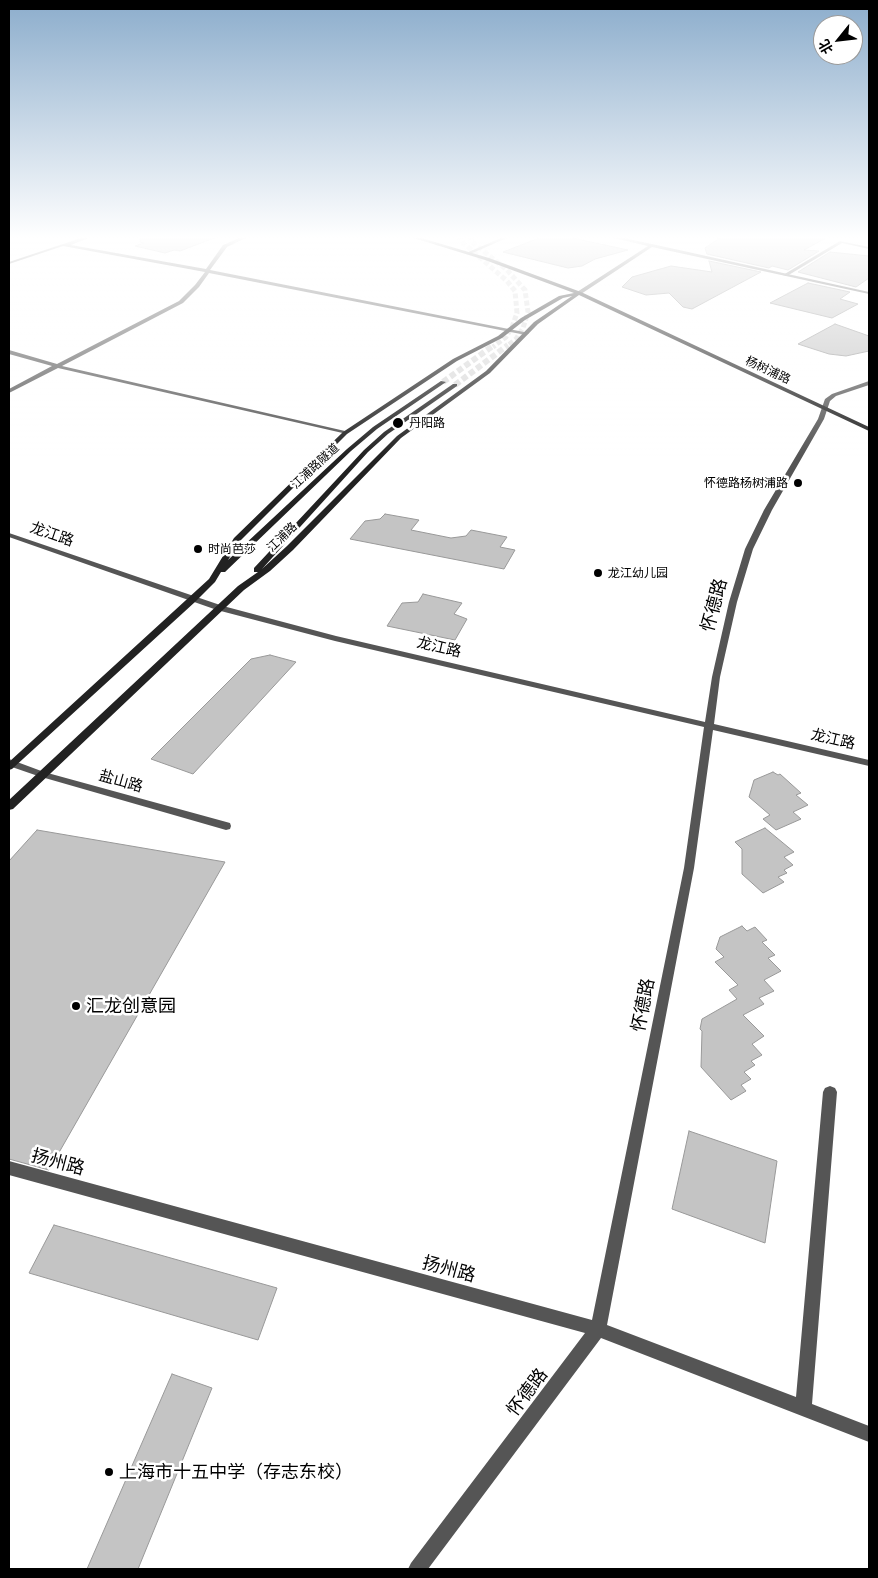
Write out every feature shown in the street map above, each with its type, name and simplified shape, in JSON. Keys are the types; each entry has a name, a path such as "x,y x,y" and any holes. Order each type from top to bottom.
{"main road":[{"name":"江浦路","path":"10,764 192,600 212,580 236,540 345,433 455,360 510,330 523,319 541,309"},
{"name":"江浦路","path":"9,806 241,588 267,569 290,548 399,437 488,372 536,323 557,309"},
{"name":"杨树浦路","path":"612,309 824,410 869,429"},
{"name":"江浦路隧道","path":"212,580 349,450 375,428 443,382"},
{"name":"江浦路隧道","path":"241,588 366,451 386,433 455,385"}],"street":[{"path":"9,391 168,309"},
{"path":"401,309 526,333"},
{"path":"9,352 60,366 345,433"},
{"name":"怀德路","path":"417,1569 598,1329 689,868 722,644 750,549 768,510 830,397 869,383"},
{"name":"龙江路","path":"9,535 192,600 220,608 335,638 869,763"},
{"name":"盐山路","path":"10,764 226,826"},
{"path":"803,1409 830,1092"},
{"name":"扬州路","path":"9,1168 598,1329 869,1434"}],"building":[{"path":"793,309 849,309 832,318"},
{"path":"835,324 869,336 869,351 846,356 829,354 798,344"},
{"path":"385,514 419,520 411,530 451,538 466,536 471,530 507,537 500,547 515,550 504,569 350,539 365,521 380,519"},
{"path":"423,594 462,603 454,614 467,619 455,640 387,626 402,603 418,602"},
{"path":"270,655 296,662 193,774 151,759 251,659"},
{"path":"773,772 778,775 780,774 801,793 796,795 808,805 793,812 801,819 776,830 763,819 770,815 749,797 754,780"},
{"path":"765,828 794,852 784,857 793,865 784,870 787,873 778,877 784,882 763,893 742,874 742,849 735,842"},
{"name":"汇龙创意园","path":"37,830 225,862 49,1170 9,1159 9,861"},
{"path":"742,926 747,931 755,927 767,940 762,942 775,955 768,958 781,971 764,980 774,991 759,998 764,1004 743,1015 764,1036 752,1044 762,1055 751,1061 755,1065 744,1072 751,1079 741,1085 746,1091 731,1100 701,1067 702,1031 700,1029 702,1019 737,999 729,990 738,985 715,962 724,957 716,949 720,937"},
{"path":"689,1131 777,1161 765,1243 672,1209"},
{"path":"54,1225 277,1288 258,1340 29,1273"},
{"path":"172,1374 212,1388 138,1569 87,1569"}],"tunnel":[{"path":"493,347 506,337 512,327 517,309"},
{"path":"506,347 516,339 523,328 528,309"},
{"path":"443,382 494,345"},
{"path":"455,385 508,345"}],"place":[{"name":"丹阳路","path":"398,423"},
{"name":"怀德路杨树浦路","path":"798,483"},
{"name":"时尚芭莎","path":"198,549"},
{"name":"龙江幼儿园","path":"598,573"},
{"name":"汇龙创意园","path":"76,1006"},
{"name":"上海市十五中学（存志东校）","path":"109,1472"}]}
